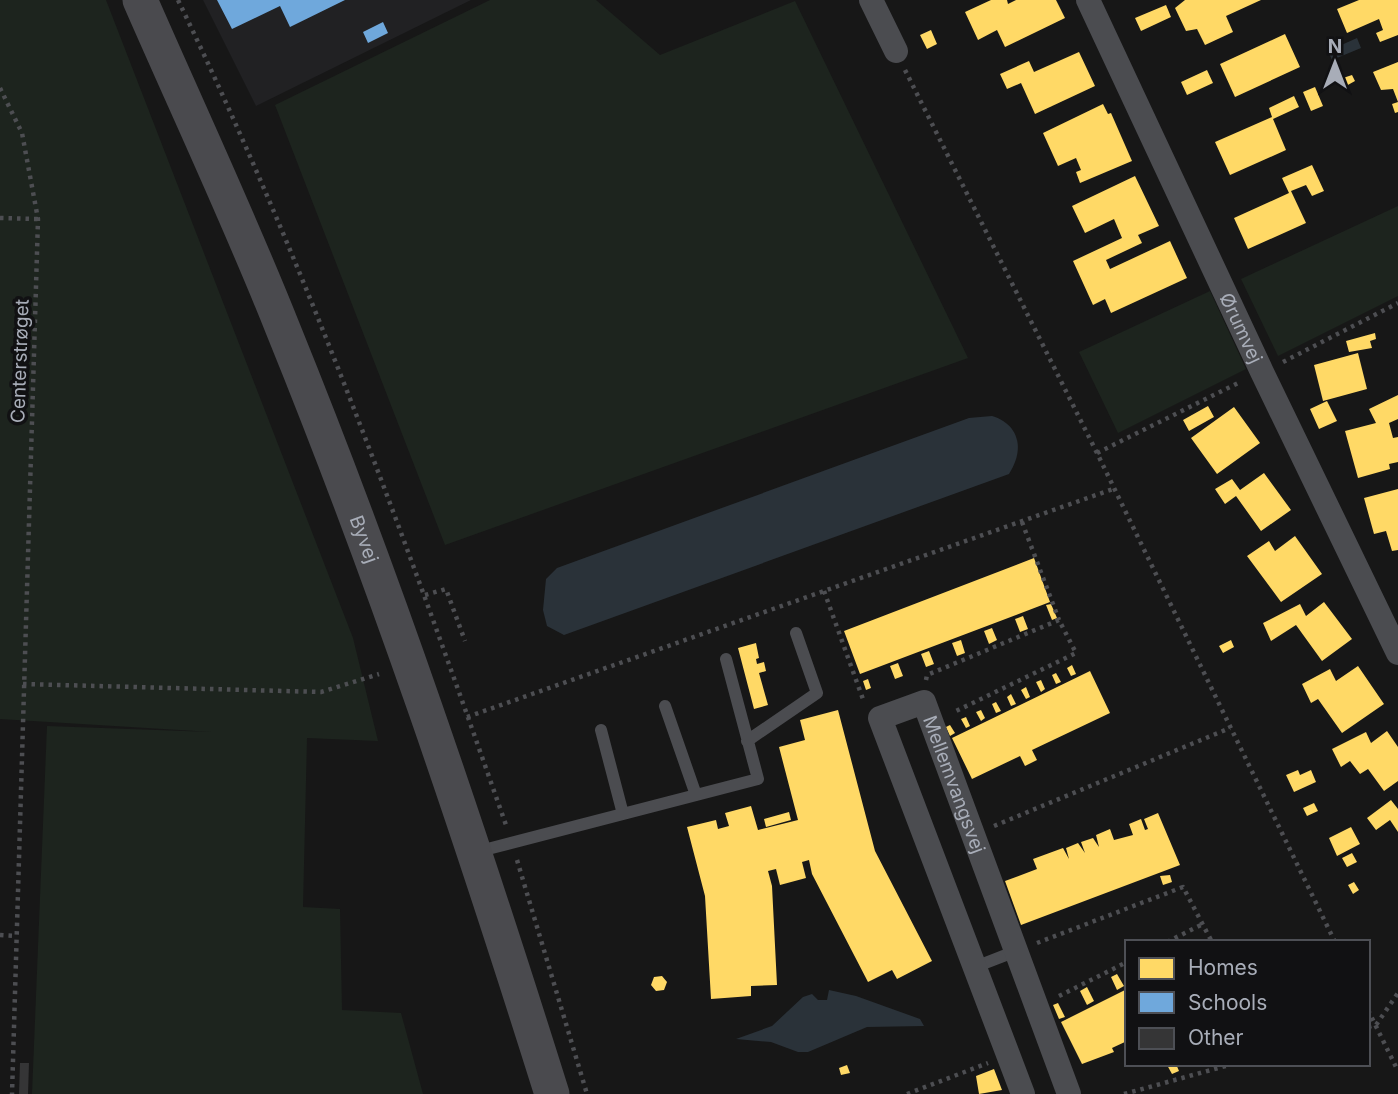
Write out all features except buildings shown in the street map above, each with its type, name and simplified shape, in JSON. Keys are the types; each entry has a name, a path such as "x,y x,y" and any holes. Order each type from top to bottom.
{"street":[{"name":"Byvej","path":"140,0 283,327 386,593 476,852 552,1094"},
{"path":"871,0 896,51"},
{"name":"Ørumvej","path":"1088,0 1262,372 1398,653"},
{"name":"Mellemvangsvej","path":"880,718 928,712 1069,1094"},
{"path":"880,718 1023,1094"}],"lane":[{"path":"747,740 817,693 796,632"},
{"path":"476,852 758,779 726,659"},
{"path":"664,706 696,795"},
{"path":"601,730 623,814"},
{"path":"975,967 1016,951"}],"path":[{"path":"896,51 1334,940"},
{"name":"Centerstrøget","path":"0,88 22,133 38,219 12,1094"},
{"path":"0,218 38,219"},
{"path":"433,729 1113,489"},
{"path":"1022,522 1059,620 1076,653 928,712 927,675 1059,620"},
{"path":"425,595 446,589 465,641"},
{"path":"824,591 869,715 880,718"},
{"path":"23,684 321,692 379,674"},
{"path":"974,835 1230,727"},
{"path":"1016,951 1183,887 1211,940"},
{"path":"1171,940 1203,924"},
{"path":"0,935 16,936"},
{"path":"1037,1007 1125,963"},
{"path":"1370,1026 1376,1025 1398,993"},
{"path":"1370,1014 1398,1071"},
{"path":"907,1094 1008,1055"},
{"path":"1124,1094 1226,1066"}],"shaded area":[{"path":"0,0 106,0 353,638 378,741 307,738 303,907 340,909 342,1010 401,1013 423,1094 32,1094 47,726 212,732 0,719"},
{"path":"203,0 471,0 256,106"},
{"path":"490,0 596,0 660,55 795,1 968,358 445,545 275,105"},
{"path":"1357,38 1361,48 1332,60 1328,51"},
{"path":"1398,206 1398,296 1278,356 1241,279"},
{"path":"1210,291 1246,369 1118,433 1079,352"},
{"path":"992,416 1009,426 1017,440 1017,457 1009,474 564,635 547,626 543,610 546,579 557,568 969,418"},
{"path":"829,990 856,996 920,1019 924,1026 867,1027 808,1052 798,1052 771,1042 736,1039 772,1026 803,997 812,994 818,1000 827,1000"}]}
